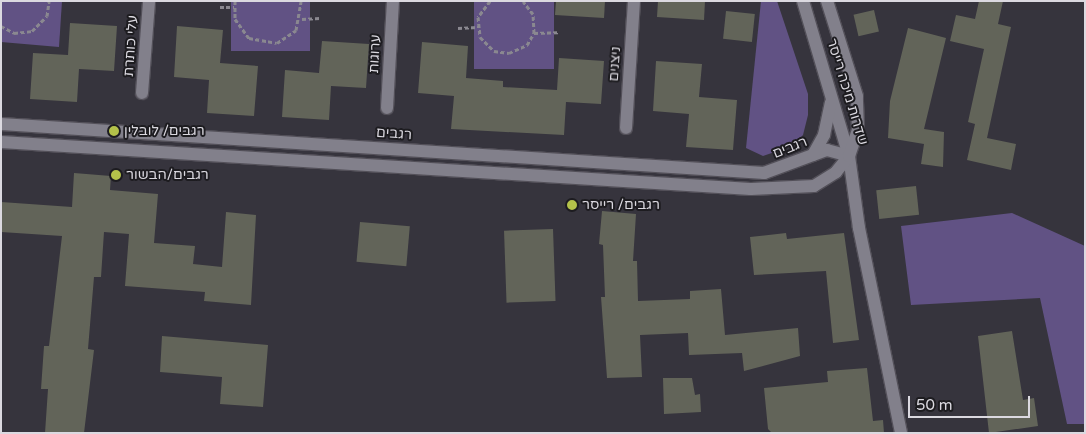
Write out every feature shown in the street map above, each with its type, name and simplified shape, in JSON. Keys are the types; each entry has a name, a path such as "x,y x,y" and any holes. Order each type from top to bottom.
{"street":[{"name":"עלי כותרת","path":"142,93 149,1"},
{"name":"ערוגות","path":"388,108 393,1"},
{"name":"ניצנים","path":"626,128 634,1"},
{"name":"שדרות מיכה רייסר","path":"803,1 849,156"},
{"name":"שדרות מיכה רייסר","path":"826,1 857,96 858,130 849,156"},
{"path":"813,155 824,135 832,96"},
{"name":"רגבים","path":"1,124 764,173 827,150 849,156"},
{"path":"1,142 775,190 814,186 836,172 849,156"},
{"path":"849,156 859,228 901,433"}],"path":[{"path":"1,26 14,33 32,31 46,16 49,1"},
{"path":"235,1 234,7 240,30 260,43 288,38 302,19 301,1"},
{"path":"490,1 478,27 486,45 499,53 519,51 534,33 533,14 523,1"},
{"path":"220,7 234,7"},
{"path":"302,19 320,18"},
{"path":"458,28 478,27"},
{"path":"534,33 558,32"}],"shaded area":[{"path":"1,1 62,1 59,47 1,42"},
{"path":"231,1 310,1 310,51 231,51"},
{"path":"474,1 554,1 554,69 474,69"},
{"path":"761,1 777,1 808,94 808,115 803,135 792,146 763,156 746,148"},
{"path":"1012,213 1085,246 1085,424 1067,424 1040,298 911,305 901,226"}],"building":[{"path":"556,1 605,1 604,18 555,15"},
{"path":"658,1 705,1 704,20 657,17"},
{"path":"979,1 1003,1 998,24 1011,27 987,138 1016,144 1011,170 967,160 975,124 968,122 984,49 950,41 956,15 975,19"},
{"path":"874,10 879,31 858,36 854,15"},
{"path":"726,11 755,14 752,42 723,39"},
{"path":"70,23 117,26 114,71 79,69 77,102 30,99 33,53 68,55"},
{"path":"177,26 223,30 220,63 258,66 254,116 207,113 209,80 174,77"},
{"path":"908,28 946,38 924,129 944,132 943,167 921,164 924,144 888,138 890,101"},
{"path":"322,41 369,44 366,88 331,86 329,120 282,117 285,70 319,73"},
{"path":"422,42 468,46 466,78 503,81 503,87 557,90 559,58 604,61 601,104 566,102 564,135 451,129 454,96 418,93"},
{"path":"656,61 702,64 699,97 737,100 733,150 686,147 689,114 653,111"},
{"path":"74,173 111,176 110,190 158,194 154,243 195,246 193,264 222,267 226,212 256,215 251,305 204,301 205,292 125,286 129,234 104,232 101,277 94,277 88,349 94,350 84,433 45,433 48,389 41,389 44,346 49,346 62,236 1,232 1,202 72,207"},
{"path":"916,186 919,215 879,219 876,190"},
{"path":"602,211 636,214 633,261 637,261 638,301 690,299 690,291 721,289 725,335 798,328 800,356 744,371 742,353 689,355 688,333 640,335 642,377 607,378 601,297 605,297 603,245 599,244"},
{"path":"360,222 410,226 406,266 357,262"},
{"path":"553,229 556,301 507,303 504,231"},
{"path":"786,233 787,239 844,233 859,340 833,343 826,271 754,275 750,237"},
{"path":"1012,331 1023,400 1034,398 1038,426 989,433 978,336"},
{"path":"162,336 268,345 263,407 220,404 222,377 160,372"},
{"path":"867,368 873,421 883,420 884,433 772,433 768,429 764,388 828,382 827,371"},
{"path":"663,378 692,378 695,395 700,394 701,412 664,414"}],"place":[{"name":"רגבים/ לובלין","path":"114,131"},
{"name":"רגבים/הבשור","path":"116,175"},
{"name":"רגבים/ רייסר","path":"572,205"}]}
